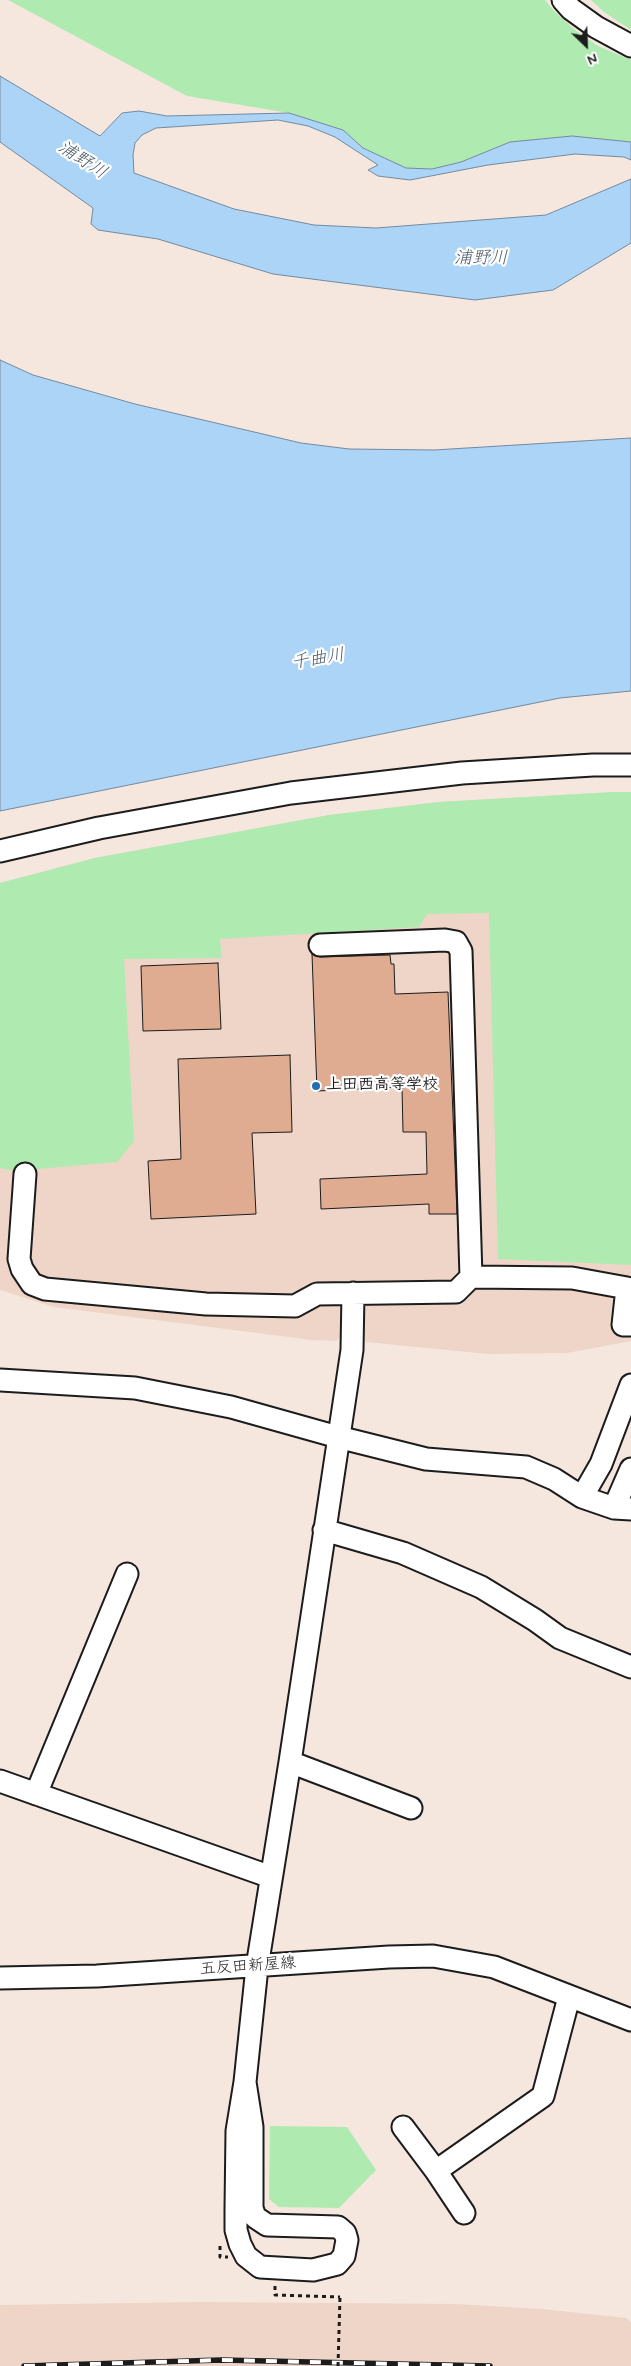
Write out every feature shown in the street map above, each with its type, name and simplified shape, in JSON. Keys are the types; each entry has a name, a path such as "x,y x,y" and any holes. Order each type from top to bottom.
{"street":[{"path":"563,0 571,9 596,27 631,46"},
{"path":"0,851 99,828 291,793 462,773 593,765 631,765"},
{"path":"320,944 445,940 456,942 461,951 471,1277"},
{"path":"25,1174 19,1260 22,1269 32,1284 45,1289 206,1304 295,1306 317,1294 456,1292 471,1277 572,1278 627,1288 622,1325 631,1325"},
{"path":"245,2082 252,2127 252,2208 255,2217 267,2225 338,2227 345,2233 347,2240 344,2256 337,2264 313,2270 260,2267 246,2256 236,2230 238,2131 254,1990 352,1350 353,1293"},
{"path":"0,1380 135,1388 178,1395 231,1407 338,1438 426,1459 526,1466 554,1479 582,1497 626,1507 631,1469"},
{"path":"582,1497 601,1464 631,1385"},
{"path":"324,1530 403,1554 481,1587 535,1620 560,1638 631,1667"},
{"path":"36,1794 127,1574"},
{"path":"290,1762 411,1808"},
{"path":"0,1781 271,1877"},
{"name":"五反田新屋線","path":"0,1978 97,1976 257,1967 389,1956 424,1956 494,1967 631,2020"},
{"path":"436,2171 543,2096 569,1997"},
{"path":"403,2127 464,2213"}],"path":[{"path":"275,2284 275,2295 340,2297 338,2366"}],"shaded area":[{"name":"上田西高等学校","path":"631,792 631,1341 567,1353 488,1354 366,1342 362,1338 363,1314 336,1341 312,1340 54,1307 0,1290 0,883 95,858 329,815 439,802"},
{"path":"200,2302 455,2304 542,2309 626,2318 631,2322 631,2366 0,2366 0,2305"}],"green space":[{"path":"8,0 545,0 575,30 598,46 631,60 631,142 572,136 510,142 461,162 432,169 406,168 363,148 343,130 289,113 187,96"},
{"path":"591,0 631,0 631,30 604,12"},
{"path":"631,792 631,1265 498,1259 489,913 427,914 419,927 220,939 222,958 124,959 134,1141 117,1162 15,1171 0,1168 0,883 95,858 329,815 439,802"},
{"path":"270,2126 347,2127 376,2170 339,2208 279,2207 269,2199"}],"water":[{"name":"浦野川","path":"0,76 100,136 122,113 139,111 167,116 289,113 343,130 363,148 406,168 432,169 461,162 510,142 572,136 631,142 631,160 624,157 575,154 488,165 410,180 378,176 368,170 378,165 335,137 308,126 278,120 156,128 142,135 135,143 133,155 134,173 234,209 314,225 376,228 546,215 631,179 631,243 553,290 475,300 273,274 158,239 98,230 91,224 93,208 0,142"},
{"name":"千曲川","path":"0,360 33,375 135,404 301,443 349,449 434,450 631,438 631,691 560,698 0,811"}],"building":[{"path":"312,954 320,957 390,955 391,964 394,964 395,994 448,992 457,1214 429,1214 429,1204 321,1209 320,1179 427,1174 426,1132 403,1132 402,1087 317,1091"},
{"path":"218,963 221,1029 143,1031 141,966"},
{"path":"290,1055 292,1132 252,1133 256,1214 151,1219 148,1161 181,1159 178,1059"}],"railway":[{"path":"24,2366 221,2360 490,2366"}],"place":[{"name":"上田西高等学校","path":"316,1086"}]}
